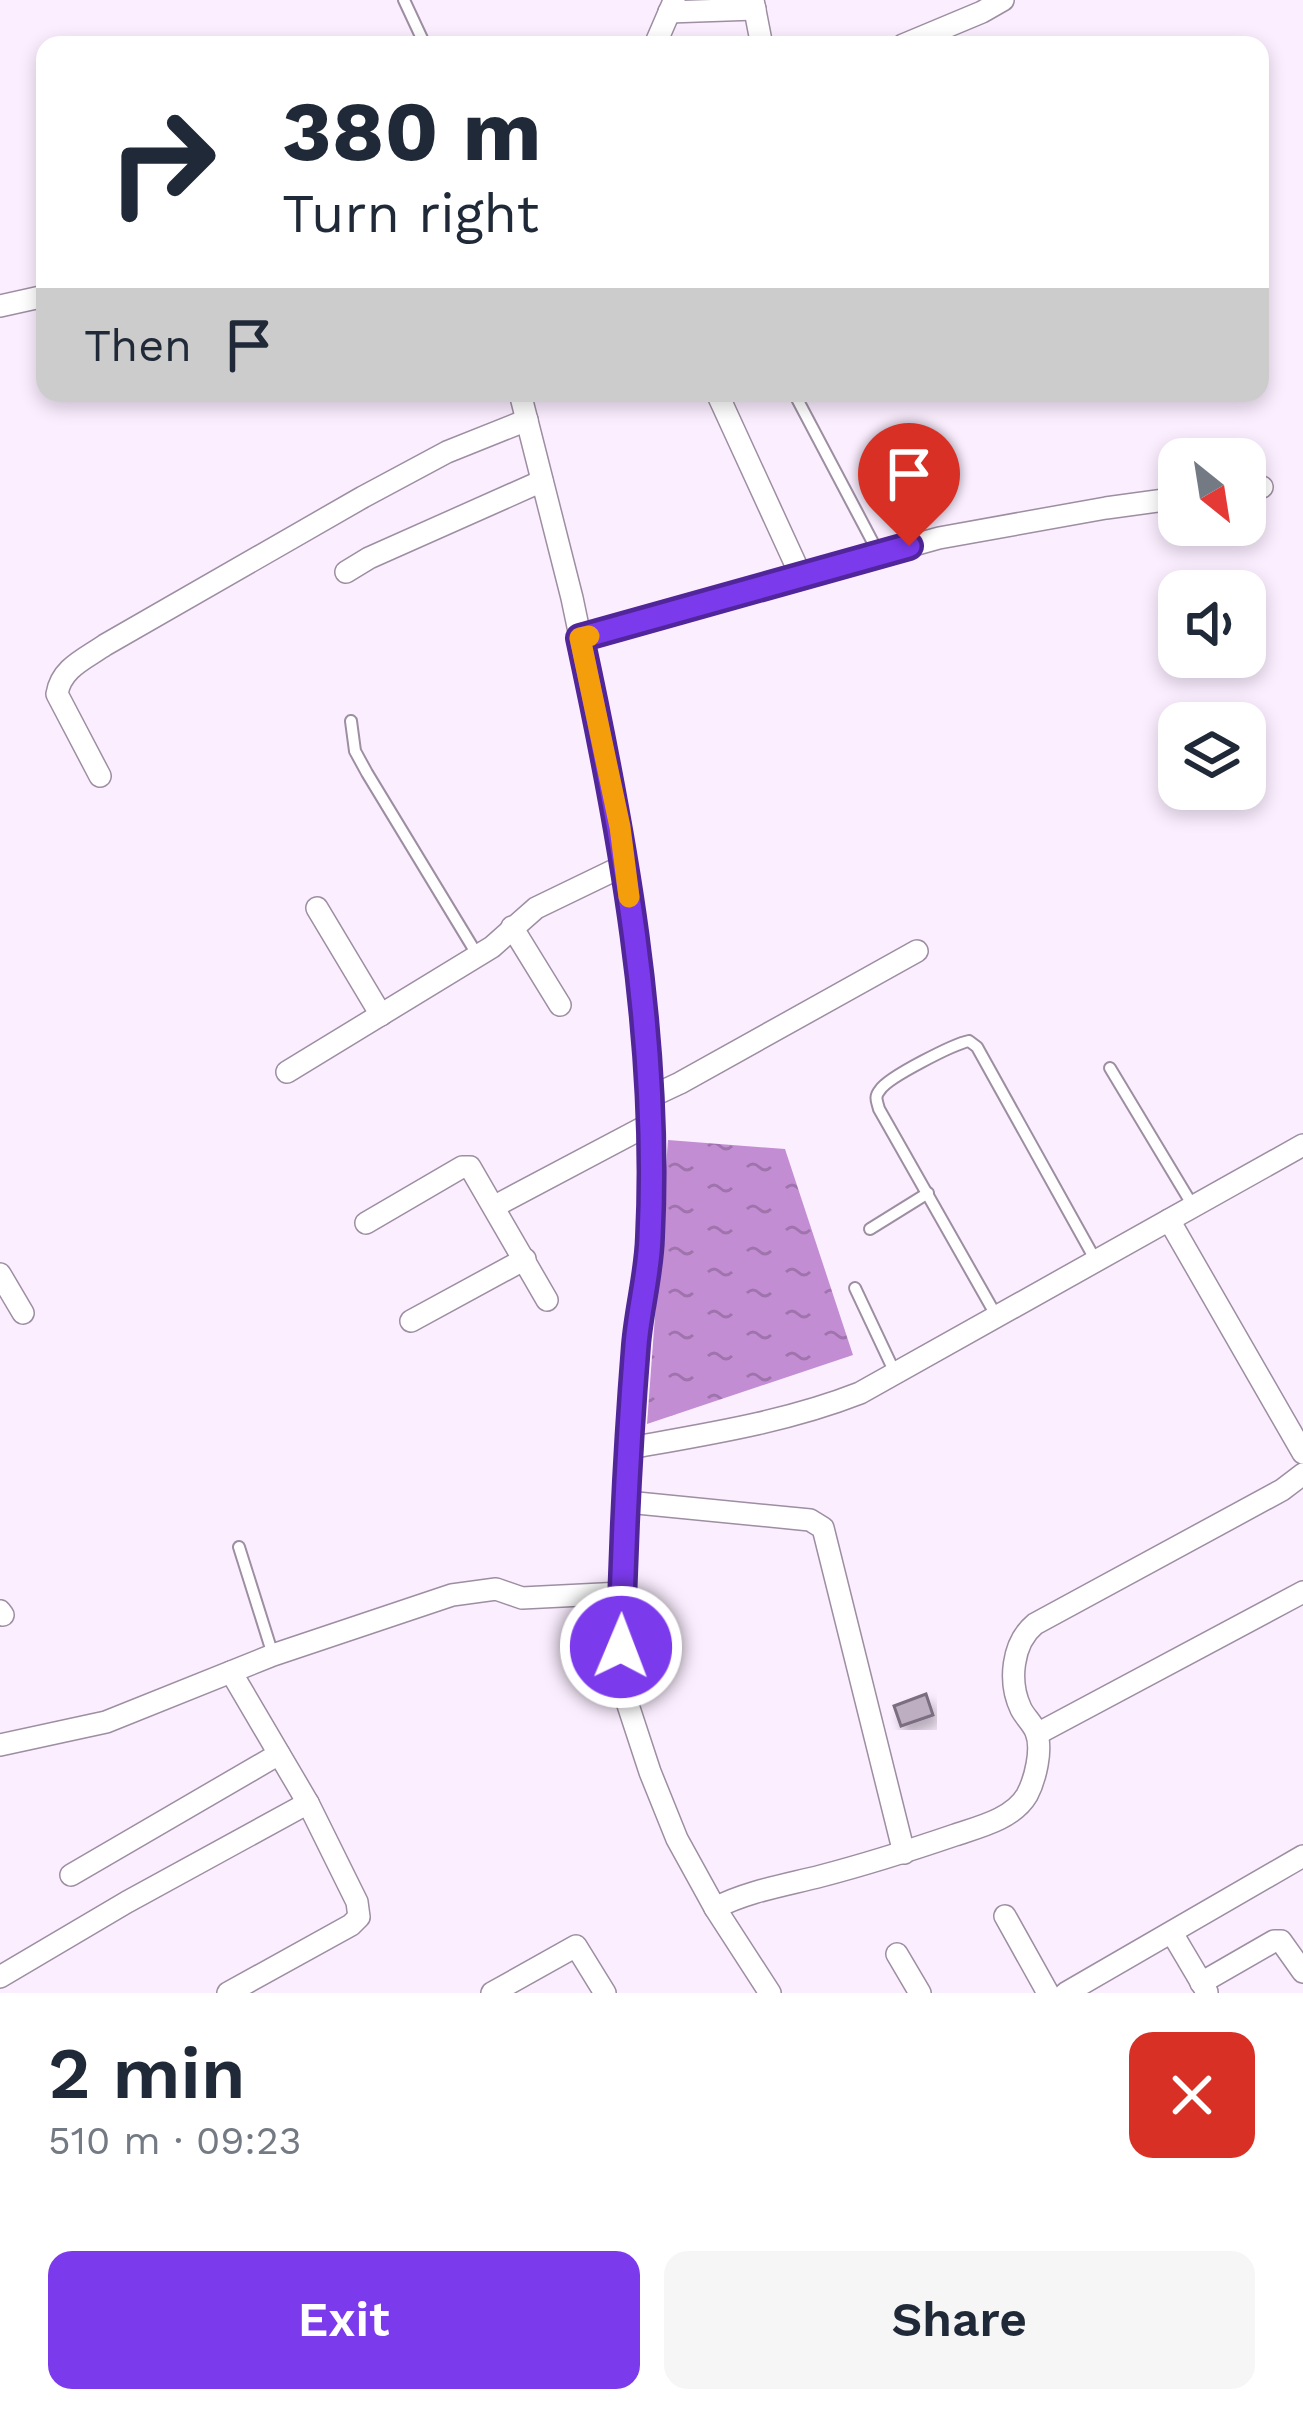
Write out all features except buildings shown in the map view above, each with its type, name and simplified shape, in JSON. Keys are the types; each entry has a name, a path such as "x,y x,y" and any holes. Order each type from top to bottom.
{"street":[{"path":"925,36 1003,0"},
{"path":"659,36 672,6 754,4 760,36"},
{"path":"0,306 36,298"},
{"path":"522,402 620,827 643,1017 650,1124 650,1239 637,1340 622,1593 621,1647 628,1705 677,1839 715,1909 770,1993"},
{"path":"721,402 801,576"},
{"path":"100,776 57,694 66,671 363,497 447,452 526,420"},
{"path":"346,572 542,481"},
{"path":"580,638 939,538 1158,501"},
{"path":"287,1072 492,947 536,908 625,865"},
{"path":"316,908 381,1015"},
{"path":"512,927 560,1005"},
{"path":"648,1097 917,951"},
{"path":"495,1206 650,1124"},
{"path":"630,1448 776,1420 826,1406 896,1375 1303,1145"},
{"path":"366,1223 462,1167 470,1167 548,1300"},
{"path":"1169,1220 1303,1453"},
{"path":"411,1321 525,1259"},
{"path":"0,1274 23,1313"},
{"path":"715,1909 748,1894 904,1853 1011,1812 1026,1797 1039,1750 1037,1734 1019,1706 1015,1682 1015,1660 1023,1634 1303,1474"},
{"path":"628,1502 810,1520 824,1528 904,1853"},
{"path":"0,1745 106,1722 273,1655 452,1595 496,1589 522,1598 622,1593"},
{"path":"1037,1734 1303,1592"},
{"path":"231,1672 308,1803 357,1902 359,1917 240,1990"},
{"path":"71,1875 280,1754"},
{"path":"0,1977 308,1803"},
{"path":"1066,1993 1303,1856"},
{"path":"1005,1916 1048,1993"},
{"path":"1172,1933 1204,1988 1274,1941 1286,1946 1303,1972"},
{"path":"491,1993 576,1946 605,1993"},
{"path":"897,1954 920,1993"}],"lane":[{"path":"404,0 421,36"},
{"path":"799,402 879,554"},
{"path":"351,721 355,751 478,956"},
{"path":"997,1317 878,1109 879,1090 889,1082 958,1043 969,1041 976,1047 1096,1261"},
{"path":"1110,1068 1193,1206"},
{"path":"871,1228 928,1193"},
{"path":"855,1288 896,1375"},
{"path":"239,1546 273,1655"}],"water":[{"path":"668,1140 785,1149 853,1355 647,1424"}],"slow traffic":[{"path":"589,636 580,638 620,827 629,897"}],"route":[{"path":"621,1647 632,1405 650,1239 650,1124 643,1017 620,827 580,638 909,546"}]}
